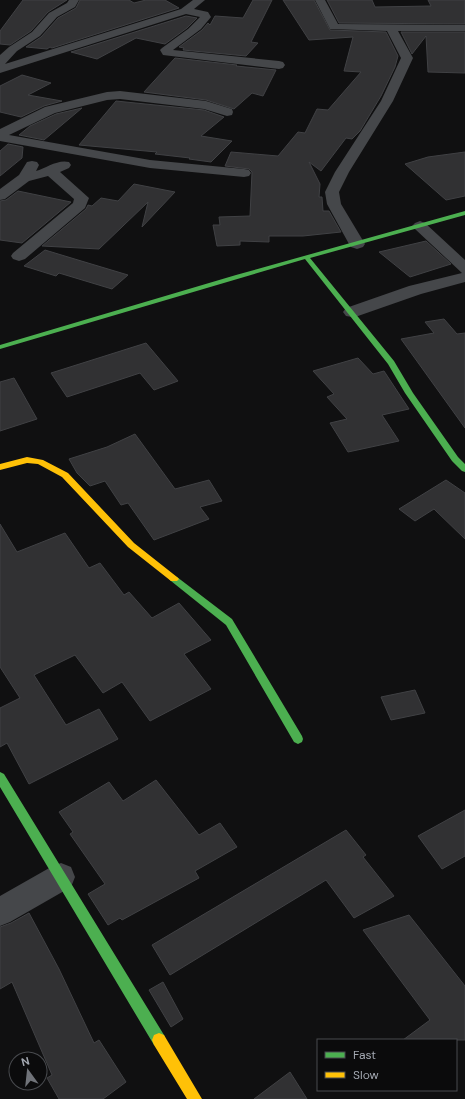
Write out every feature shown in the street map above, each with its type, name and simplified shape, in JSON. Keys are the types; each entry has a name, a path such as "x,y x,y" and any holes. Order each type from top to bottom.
{"street":[{"path":"0,62 13,49 36,34 53,15 71,5 74,0"},
{"path":"0,69 185,11 200,0"},
{"path":"320,0 334,27 465,28"},
{"path":"185,11 204,14 206,17 199,26 166,50 167,53 279,65"},
{"path":"357,244 334,204 332,192 342,172 387,101 407,58 391,28"},
{"path":"0,136 50,110 107,96 120,95 206,105 227,112"},
{"path":"0,136 150,164 244,173"},
{"path":"24,178 42,145"},
{"path":"0,196 24,178 51,171 88,153"},
{"path":"19,256 80,205 82,198 51,171"},
{"path":"24,178 36,183 73,189"},
{"path":"0,347 238,276 465,213"},
{"path":"420,226 465,269"},
{"path":"307,258 352,312 391,363 409,393 455,459 465,469"},
{"path":"352,312 415,290 465,277"},
{"path":"0,467 27,460 40,462 65,475 131,545 229,622 298,739"},
{"path":"0,777 195,1099"},
{"path":"0,912 61,877"}],"building":[{"path":"23,0 67,0 48,12 31,31 10,45 0,44 0,31"},
{"path":"80,0 129,0 134,3 146,0 165,0 179,8 52,48 26,47 41,37 58,18 76,8"},
{"path":"253,0 272,0 251,42 258,43 246,56 183,50 184,48 179,47 202,30 208,23 210,25 215,16 243,18"},
{"path":"283,0 314,0 330,30 386,32 398,56 395,67 381,96 360,131 352,139 346,138 321,171 309,162 320,184 319,197 322,197 323,211 329,211 341,232 303,236 269,236 269,242 240,241 240,245 217,246 213,225 220,225 219,217 250,216 252,172 249,169 225,166 231,152 278,156 298,132 305,133 317,109 328,110 361,72 344,71 353,37 309,40"},
{"path":"327,0 372,0 375,7 431,6 428,0 465,0 465,24 339,23"},
{"path":"186,16 197,18 187,28 165,44 136,38 97,59 71,52"},
{"path":"401,32 465,32 465,73 428,72 426,36 412,54"},
{"path":"175,58 276,70 263,96 252,93 234,109 206,100 144,92"},
{"path":"22,75 51,83 28,95 62,101 44,106 21,117 0,112 0,86"},
{"path":"116,101 204,110 224,117 201,136 232,141 211,162 155,154 157,152 79,145"},
{"path":"82,108 44,140 19,135 30,126 56,114"},
{"path":"8,144 23,147 22,158 0,176 0,151"},
{"path":"465,152 465,196 446,200 405,164 428,157"},
{"path":"134,184 175,192 142,227 148,202 99,249 42,246 86,209 88,205 92,206 101,198 118,201"},
{"path":"18,191 71,202 22,243 0,240 0,201 6,200"},
{"path":"426,241 451,264 410,277 379,252"},
{"path":"45,250 128,275 112,289 59,273 56,276 24,266"},
{"path":"444,319 457,334 465,333 465,428 401,339 434,333 425,322"},
{"path":"146,343 178,381 154,390 140,373 67,397 51,373"},
{"path":"358,358 373,374 384,371 409,409 382,415 399,441 348,452 330,423 347,419 327,397 334,394 313,371"},
{"path":"14,378 37,419 0,431 0,382"},
{"path":"135,434 175,489 209,480 222,501 200,507 209,519 154,540 128,503 121,505 105,481 90,486 77,473 69,459 107,447"},
{"path":"446,480 465,493 465,539 434,509 415,521 399,509"},
{"path":"0,524 17,552 65,533 89,568 100,563 124,595 129,592 152,618 179,603 211,640 184,654 211,689 150,721 122,682 103,693 75,655 34,675 66,725 99,709 118,739 29,784 7,743 0,747 0,708 20,698 0,667"},
{"path":"415,690 425,713 391,720 381,697"},
{"path":"156,780 199,835 220,823 237,847 195,871 199,878 122,920 120,918 108,925 88,894 105,884 70,834 73,832 59,812 109,782 123,801"},
{"path":"465,810 465,856 442,869 418,836"},
{"path":"346,830 366,855 363,857 394,896 354,918 326,880 170,975 152,945"},
{"path":"29,913 59,969 94,1043 99,1040 126,1082 103,1099 59,1099 48,1080 48,1077 52,1075 48,1066 48,1051 42,1051 12,982 0,989 0,927"},
{"path":"409,915 465,986 465,1040 404,1039 430,1020 363,930"},
{"path":"163,982 183,1019 171,1027 149,990"},
{"path":"290,1072 307,1099 254,1099"}],"traffic: fast":[{"path":"0,347 238,276 465,213"},
{"path":"307,258 391,363 409,393 455,459 465,469"},
{"path":"174,579 229,622 298,739"},
{"path":"0,777 159,1040"}],"traffic: slow":[{"path":"0,467 27,460 40,462 65,475 131,545 174,579"},
{"path":"159,1040 195,1099"}]}
